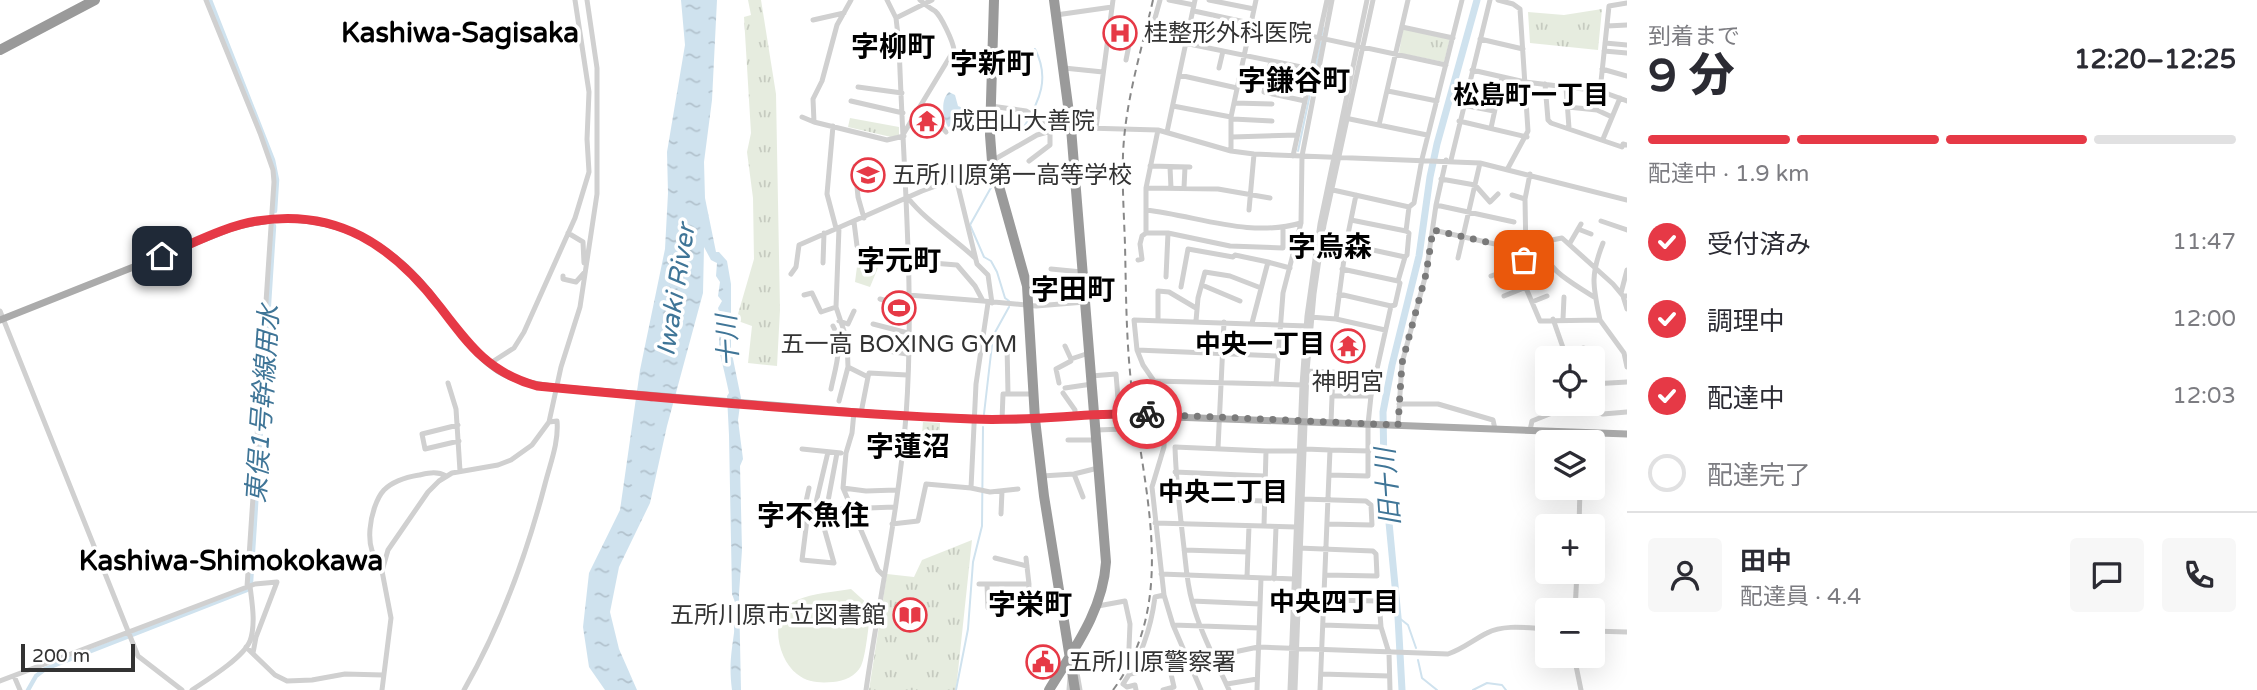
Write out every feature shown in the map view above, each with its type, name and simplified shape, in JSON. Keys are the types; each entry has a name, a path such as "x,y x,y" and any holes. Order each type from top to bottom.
{"highway":[{"path":"0,50 94,0"},
{"path":"994,0 989,135 992,161 1025,274 1035,419 1074,689"},
{"path":"1049,690 1071,662 1098,606 1106,562 1071,128 1054,0"}],"main road":[{"path":"1,317 229,229 257,221 304,220 330,224 372,241 392,254 413,274 474,351 489,364 513,378 537,386 858,413 1002,420 1035,419"},
{"path":"1094,414 1530,430 1582,436 1627,434"}],"street":[{"path":"192,690 226,665 246,648 250,641 252,624 249,587 273,170 206,0"},
{"path":"382,690 391,618 383,577 383,563 388,550 428,492 446,476 511,460 532,445 549,422 575,327 597,194 597,68 587,0"},
{"path":"814,122 813,99 822,81 834,33 851,0"},
{"path":"866,690 892,524 905,416 908,354 908,198 900,44 896,18 887,0"},
{"path":"896,18 922,2 932,0"},
{"path":"1160,0 1150,36 1311,69"},
{"path":"1169,0 1251,23 1446,65"},
{"path":"1209,0 1254,9"},
{"path":"1231,151 1234,103 1256,0"},
{"path":"1276,384 1283,293 1301,223 1302,156 1326,0"},
{"path":"1293,156 1311,69 1332,0"},
{"path":"1292,690 1302,499 1305,371 1315,252 1360,46 1367,0"},
{"path":"1360,46 1373,0"},
{"path":"1379,125 1408,0"},
{"path":"1329,475 1368,476 1371,397 1391,306 1395,305 1401,283 1398,281 1407,256 1409,207 1414,203 1427,135 1462,0"},
{"path":"1397,425 1402,363 1426,274 1441,179 1490,0"},
{"path":"1498,0 1520,9 1525,82 1527,137 1508,168"},
{"path":"489,364 514,348 524,332 582,200 589,172 589,92 577,1"},
{"path":"802,117 887,140 904,134 954,50 936,12 926,8 922,2"},
{"path":"1600,91 1609,6 1627,3"},
{"path":"1056,15 1112,4 1096,128"},
{"path":"1167,132 1194,5"},
{"path":"813,20 844,13"},
{"path":"1607,26 1627,25"},
{"path":"1402,27 1453,38"},
{"path":"1108,37 1130,40 1126,60"},
{"path":"1480,39 1523,49"},
{"path":"1605,43 1627,45"},
{"path":"1219,68 1223,51"},
{"path":"1604,51 1627,53"},
{"path":"1271,61 1264,92 1305,101"},
{"path":"1063,68 1103,72"},
{"path":"1602,69 1627,76"},
{"path":"1472,70 1525,82 1600,91 1624,100 1612,117 1603,139"},
{"path":"1179,75 1237,88"},
{"path":"1491,128 1502,77"},
{"path":"1545,85 1548,120 1622,147 1627,135"},
{"path":"1566,87 1569,128"},
{"path":"858,88 902,93"},
{"path":"1388,91 1437,101"},
{"path":"851,101 903,114"},
{"path":"1234,103 1272,104"},
{"path":"923,104 946,132"},
{"path":"1463,105 1494,111"},
{"path":"991,106 1020,109 1058,129"},
{"path":"1173,106 1232,118 1272,121"},
{"path":"1568,107 1597,110 1612,117"},
{"path":"1345,118 1427,135"},
{"path":"1459,121 1527,137"},
{"path":"833,127 827,194 837,228 836,307 849,354 839,401"},
{"path":"791,274 796,267 799,245 956,178 1028,140 1058,129 1158,130 1254,155 1480,163 1627,200"},
{"path":"1146,233 1146,188 1158,130"},
{"path":"1029,161 1050,145 1050,131"},
{"path":"1232,137 1297,135"},
{"path":"1249,210 1254,155"},
{"path":"1309,316 1337,157"},
{"path":"1458,258 1480,163"},
{"path":"855,166 858,197 864,218"},
{"path":"1150,166 1188,167 1184,188"},
{"path":"1170,167 1171,188"},
{"path":"1491,276 1517,267 1524,260 1525,199 1530,174"},
{"path":"956,178 977,264 988,275 988,302 974,419 971,488"},
{"path":"1441,179 1475,185 1490,202 1498,194"},
{"path":"1146,188 1218,189 1270,198"},
{"path":"1333,190 1409,207"},
{"path":"1336,319 1356,195"},
{"path":"1512,195 1525,199"},
{"path":"908,198 924,218 956,239 976,258"},
{"path":"1436,205 1514,222"},
{"path":"1146,210 1239,227 1283,228 1301,223"},
{"path":"1351,220 1406,231"},
{"path":"1601,221 1627,230"},
{"path":"854,222 857,246"},
{"path":"1570,243 1580,226 1591,234"},
{"path":"1138,260 1142,259 1140,244 1146,233 1168,233 1230,246 1283,248 1283,228"},
{"path":"1433,230 1526,248 1538,242 1562,237 1624,295"},
{"path":"563,276 563,279 578,282 586,271 583,242 568,233"},
{"path":"823,263 824,233"},
{"path":"1166,277 1168,233"},
{"path":"1322,239 1405,257"},
{"path":"1538,242 1545,260 1558,274 1594,297"},
{"path":"1603,243 1593,268 1594,297 1600,320 1625,353 1627,367"},
{"path":"1181,287 1188,249 1233,257 1235,255 1290,268"},
{"path":"908,261 957,265 988,302"},
{"path":"1252,323 1268,262"},
{"path":"1517,267 1540,321 1600,320"},
{"path":"1051,269 1082,272"},
{"path":"1342,269 1398,281"},
{"path":"1627,270 1624,295 1627,309"},
{"path":"1196,321 1196,308 1205,272 1230,276 1262,288"},
{"path":"1507,282 1522,276"},
{"path":"1504,296 1540,279"},
{"path":"1202,285 1240,301"},
{"path":"1158,319 1158,291 1169,292 1196,308"},
{"path":"804,295 812,293 821,312 836,307"},
{"path":"1339,294 1391,306"},
{"path":"908,295 1029,305 1085,302"},
{"path":"1532,302 1547,296"},
{"path":"1563,319 1564,297"},
{"path":"880,299 908,307"},
{"path":"839,321 848,324 854,311"},
{"path":"1309,316 1385,330"},
{"path":"1,317 138,656 182,690"},
{"path":"1552,319 1563,346"},
{"path":"1202,690 1173,625 1164,595 1152,487 1164,447 1165,415 1162,398 1137,350 1134,320 1308,326"},
{"path":"1219,449 1224,323"},
{"path":"873,324 908,333"},
{"path":"831,389 838,354 837,334 833,326"},
{"path":"1007,344 1008,394"},
{"path":"1065,346 1071,359"},
{"path":"863,347 908,354"},
{"path":"1137,350 1277,356"},
{"path":"1059,383 1056,369 1071,359 1089,353"},
{"path":"838,354 849,354"},
{"path":"848,367 868,377"},
{"path":"1305,371 1376,374"},
{"path":"1303,421 1302,385 1305,371"},
{"path":"1331,422 1333,372"},
{"path":"883,575 878,570 843,488 846,453 869,373 907,375"},
{"path":"1075,415 1064,390 1116,374 1118,399 1123,407 1123,414"},
{"path":"1154,381 1302,385"},
{"path":"1605,383 1627,382"},
{"path":"448,383 456,409 460,471"},
{"path":"1002,420 1003,394 1034,394"},
{"path":"1332,396 1371,397"},
{"path":"1399,404 1438,404 1493,420 1494,429"},
{"path":"1605,413 1627,412"},
{"path":"1035,419 1094,414"},
{"path":"1530,430 1532,421 1543,416"},
{"path":"464,690 497,627 517,579 553,452 557,421 549,422"},
{"path":"457,425 422,434 425,449 459,441"},
{"path":"1068,440 1125,429"},
{"path":"1164,447 1369,451"},
{"path":"1175,447 1175,472 1186,575 1200,626 1228,687 1257,679"},
{"path":"802,449 846,453"},
{"path":"1264,526 1266,450"},
{"path":"1298,548 1296,527 1302,450"},
{"path":"1320,690 1330,450"},
{"path":"814,511 834,563 802,560 828,452"},
{"path":"831,509 828,501 837,453"},
{"path":"1042,476 1074,474 1098,468"},
{"path":"383,563 372,556 369,523 386,488 413,476 434,472 446,476"},
{"path":"1175,472 1264,476"},
{"path":"1074,474 1083,497"},
{"path":"892,524 918,521 926,484 982,490 1018,489"},
{"path":"810,488 805,506 814,511 894,507"},
{"path":"843,488 866,491 896,490"},
{"path":"1002,491 1002,514"},
{"path":"1178,498 1264,501"},
{"path":"1302,499 1370,502 1373,525 1327,524"},
{"path":"1156,523 1296,527"},
{"path":"1247,577 1249,526"},
{"path":"1274,579 1276,527"},
{"path":"1298,548 1373,551 1376,554 1377,576 1325,575"},
{"path":"1184,550 1248,552"},
{"path":"995,558 1027,566"},
{"path":"1026,558 1028,606"},
{"path":"1161,574 1296,579"},
{"path":"1256,690 1261,578"},
{"path":"0,681 129,635 249,587 277,582 256,637 253,653"},
{"path":"979,584 1029,584"},
{"path":"987,585 988,608 1062,605"},
{"path":"1136,690 1135,685 1127,687 1123,684 1148,632 1155,597 1164,595"},
{"path":"1324,600 1379,601 1381,627 1390,653 1390,690"},
{"path":"1098,606 1125,601 1130,624 1129,648"},
{"path":"1192,601 1260,604"},
{"path":"1173,625 1259,628"},
{"path":"1323,625 1381,627"},
{"path":"1130,674 1258,647 1448,654 1497,629 1535,629"},
{"path":"1605,631 1627,632"},
{"path":"246,648 275,676 287,681 345,674 383,676"},
{"path":"1163,690 1174,687 1169,666"},
{"path":"1576,668 1581,690"},
{"path":"1321,674 1390,676"},
{"path":"14,676 20,690"},
{"path":"287,681 289,690"}],"green space":[{"path":"748,0 761,0 776,94 780,310 777,366 748,363 752,326 738,321 754,259 753,198 747,152 751,133 744,17 751,15"},
{"path":"1602,9 1598,50 1530,43 1528,12 1564,15"},
{"path":"1403,29 1450,39 1444,62 1399,53"},
{"path":"850,118 899,127 899,135 891,137 848,127"},
{"path":"858,259 880,263 870,287 855,282"},
{"path":"923,422 940,423 940,448 921,447"},
{"path":"972,540 956,690 869,690 887,574 914,577 922,560"},
{"path":"851,589 871,607 866,647 859,670 837,681 815,682 801,677 790,667 780,647 778,636 782,614 797,600"}],"water":[{"path":"681,0 717,0 712,100 704,162 705,198 716,252 727,261 731,284 731,349 741,398 738,420 743,459 740,466 741,690 732,690 731,674 733,616 736,605 732,594 729,393 719,348 718,308 722,301 718,296 720,282 716,276 717,263 711,260 704,247 703,293 667,426 650,503 619,567 610,612 619,649 637,690 605,690 589,667 583,627 589,573 620,510 640,370 665,249 667,152 685,45"},
{"path":"949,92 955,95 958,106 963,108 954,125 948,127 943,109"}],"waterway":[{"name":"東俣1号幹線用水","path":"210,0 273,160 277,180 275,211"},
{"name":"旧十川","path":"1402,690 1384,470 1383,412 1419,256 1437,144 1477,0"},
{"path":"1322,35 1323,28"},
{"path":"1298,151 1321,42"},
{"path":"1024,127 1035,108 1041,89 1042,70 1035,49"},
{"path":"993,184 970,225 984,257 991,261 997,272 1005,298 1009,301"},
{"name":"東俣1号幹線用水","path":"251,582 274,226"},
{"path":"984,414 993,336 1009,307"},
{"path":"956,690 968,629 973,562 982,526 983,427"},
{"name":"東俣1号幹線用水","path":"28,690 36,676 45,669 247,590"},
{"path":"1398,617 1408,625 1416,648"},
{"path":"1418,660 1422,678 1437,690"},
{"path":"1473,690 1487,683 1502,685 1506,690"}],"railway":[{"path":"1113,690 1134,654 1146,616 1152,576 1147,494 1129,356 1123,166 1130,96 1153,0"}],"way so far":[{"path":"1147,414 1398,425 1402,363 1426,274 1433,230 1526,251 1524,260"}],"place":[{"name":"桂整形外科医院","path":"1120,33"},
{"name":"成田山大善院","path":"927,121"},
{"name":"五所川原第一高等学校","path":"868,175"},
{"name":"五一高 BOXING GYM","path":"899,308"},
{"name":"神明宮","path":"1348,346"},
{"name":"五所川原市立図書館","path":"910,615"},
{"name":"五所川原警察署","path":"1043,662"}],"district":[{"name":"Kashiwa-Sagisaka","path":"460,33"},
{"name":"字柳町","path":"893,47"},
{"name":"字新町","path":"992,64"},
{"name":"字鎌谷町","path":"1294,81"},
{"name":"松島町一丁目","path":"1531,95"},
{"name":"字烏森","path":"1330,247"},
{"name":"字元町","path":"899,261"},
{"name":"字田町","path":"1073,290"},
{"name":"中央一丁目","path":"1260,344"},
{"name":"字蓮沼","path":"908,447"},
{"name":"中央二丁目","path":"1223,492"},
{"name":"字不魚住","path":"813,516"},
{"name":"Kashiwa-Shimokokawa","path":"231,561"},
{"name":"中央四丁目","path":"1334,602"},
{"name":"字栄町","path":"1030,605"}],"route":[{"path":"162,256 229,229 257,221 304,220 330,224 372,241 392,254 429,292 474,351 500,371 537,386 883,415 1016,420 1094,414 1147,414"}],"water label":[{"name":"Iwaki River","path":"676,290"},
{"name":"十川","path":"728,341"}]}
